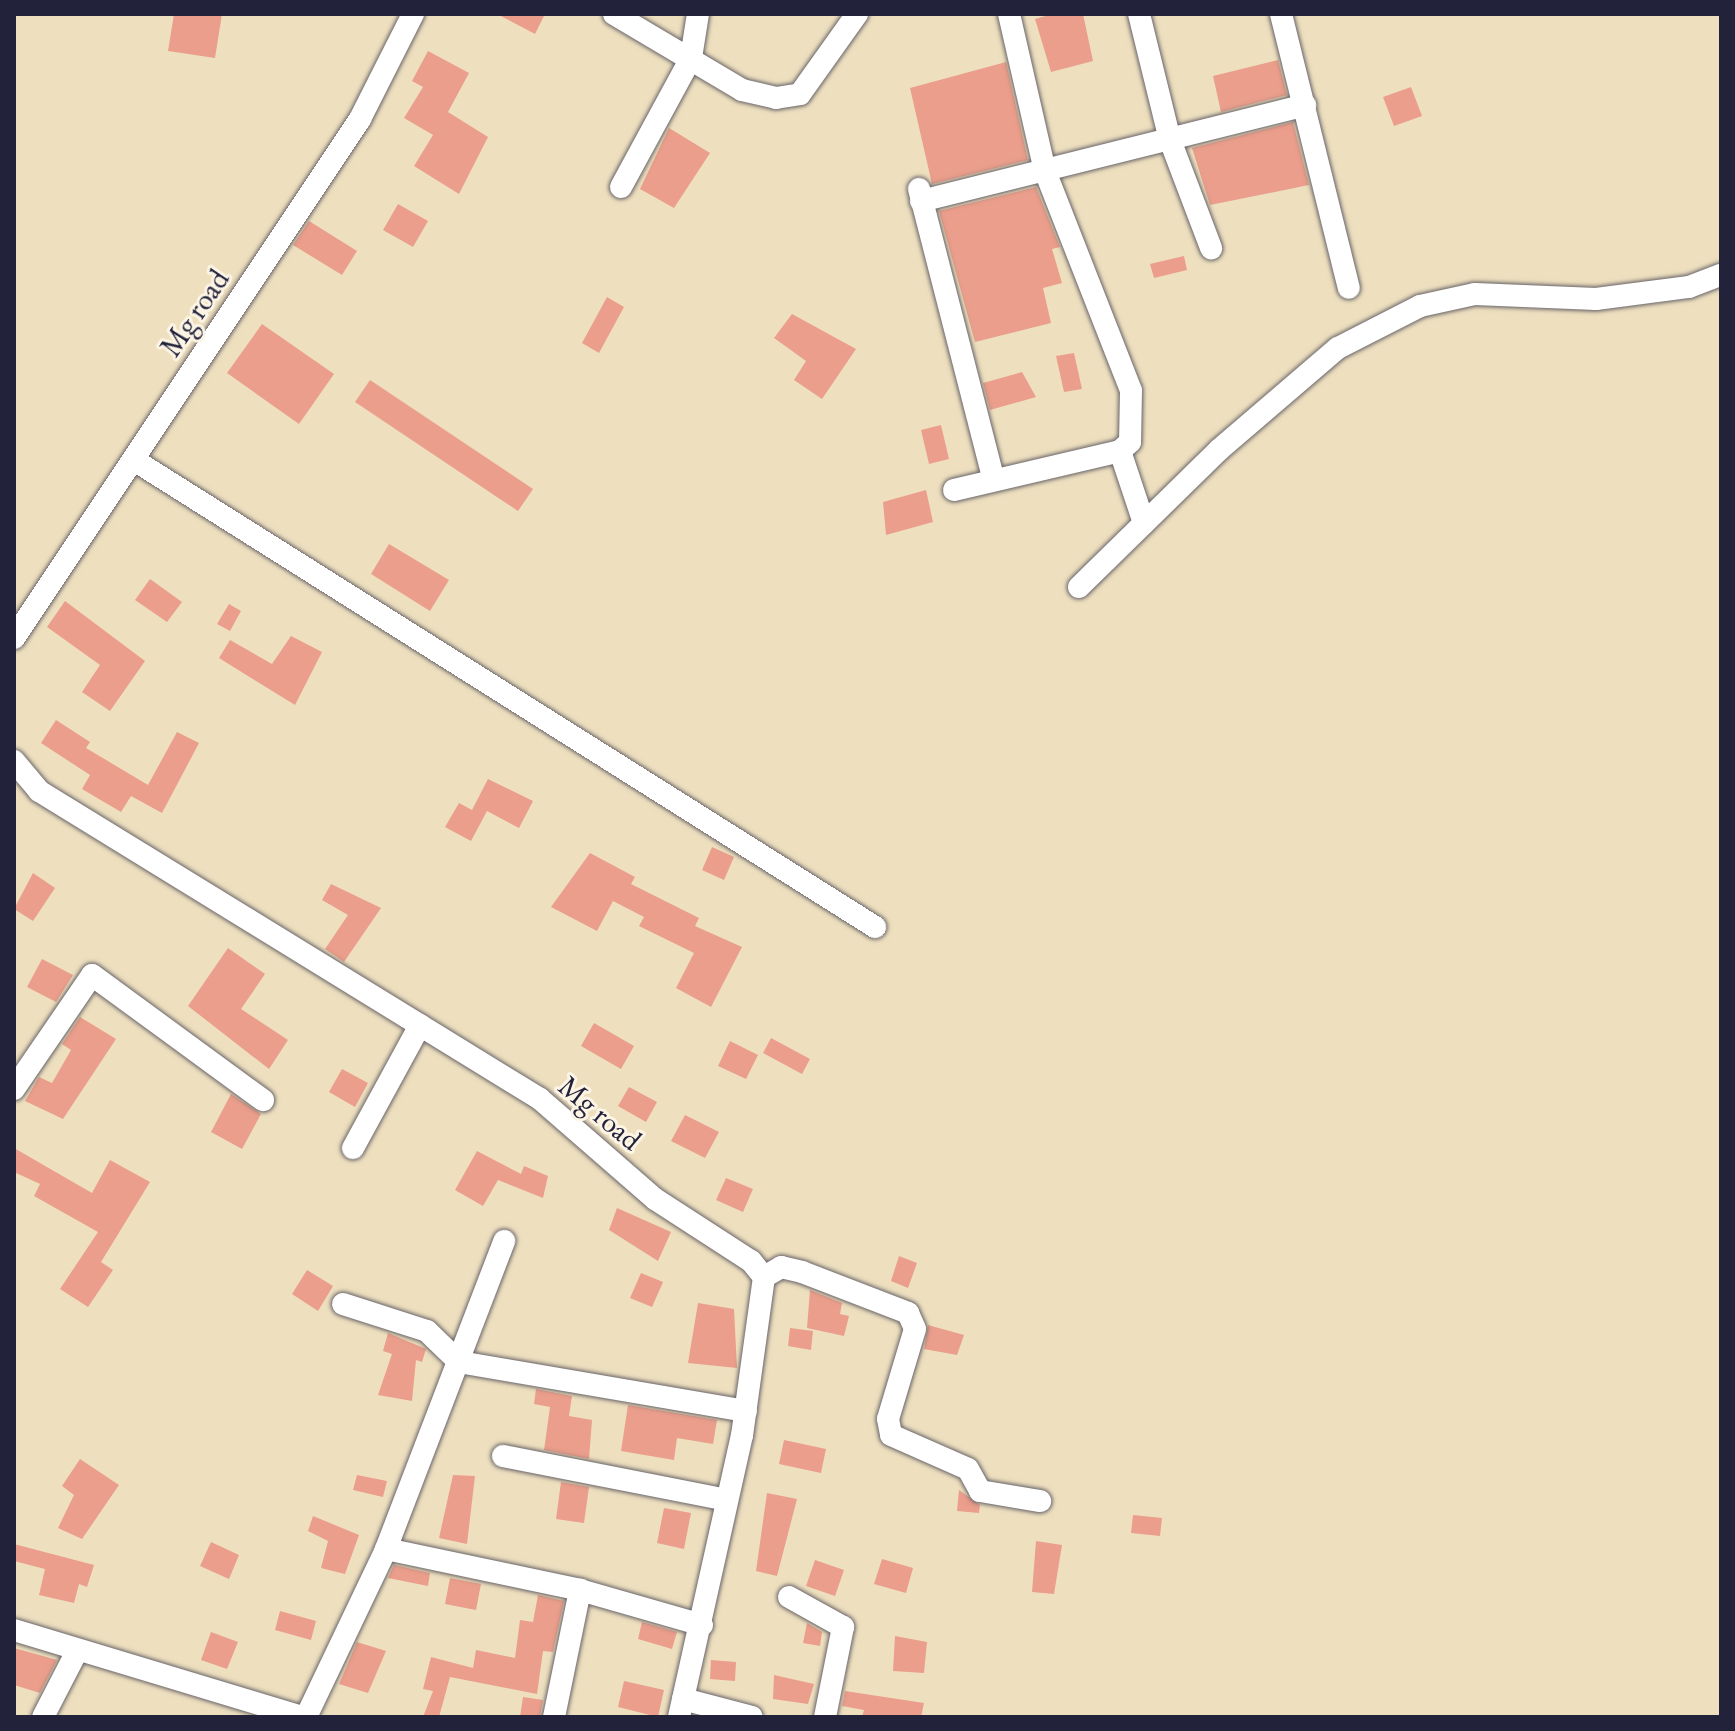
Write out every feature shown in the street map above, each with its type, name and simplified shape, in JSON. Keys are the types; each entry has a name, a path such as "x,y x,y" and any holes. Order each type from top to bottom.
{"street":[{"name":"Mg road","path":"14,638 360,119 413,14"},
{"path":"614,14 742,90 800,94 857,14"},
{"path":"621,187 691,58 698,14"},
{"path":"954,490 993,477 1120,451 1130,442 1131,391 1045,171 1009,14"},
{"path":"1139,14 1170,140 1211,248"},
{"path":"1281,14 1349,288"},
{"path":"993,477 920,195 1045,171 1305,105"},
{"path":"1079,587 1144,523 1338,348 1420,306 1475,294 1596,299 1689,287 1721,275"},
{"path":"1120,451 1144,523"},
{"path":"134,460 875,927"},
{"name":"Mg road","path":"14,761 39,791 540,1099 655,1199 751,1261 764,1277"},
{"path":"14,1089 92,975 263,1100"},
{"path":"353,1148 420,1025"},
{"path":"14,1630 304,1717 386,1549 504,1241"},
{"path":"752,1717 681,1708 702,1625 746,1411 764,1277 781,1267 802,1272 908,1313 915,1329 888,1419 891,1435 968,1469 980,1491 1040,1501"},
{"path":"343,1304 427,1331 459,1362 746,1411"},
{"path":"503,1456 727,1500"},
{"path":"386,1549 580,1590 702,1625"},
{"path":"554,1717 580,1590"},
{"path":"789,1597 843,1627 825,1717"},
{"path":"43,1717 77,1651"}],"building":[{"path":"174,14 222,14 215,58 168,51"},
{"path":"497,14 545,14 535,34"},
{"path":"1053,14 1083,14 1093,61 1051,72 1035,19"},
{"path":"428,51 469,73 448,112 488,137 459,194 414,166 433,135 404,118 423,87 412,81"},
{"path":"1278,60 1287,95 1221,112 1213,76"},
{"path":"1006,62 1028,160 932,184 910,88"},
{"path":"1411,87 1422,116 1394,126 1383,97"},
{"path":"1293,122 1309,185 1210,205 1192,148"},
{"path":"669,128 710,153 674,208 640,189"},
{"path":"1036,187 1060,247 1052,249 1062,283 1043,288 1051,323 975,342 939,211"},
{"path":"398,204 428,221 413,247 383,230"},
{"path":"309,221 357,251 342,275 293,245"},
{"path":"1184,256 1187,270 1154,278 1150,264"},
{"path":"607,297 624,307 599,353 582,343"},
{"path":"792,314 856,349 822,399 794,380 806,361 774,338"},
{"path":"262,324 334,374 299,424 227,373"},
{"path":"1074,353 1082,389 1064,392 1056,356"},
{"path":"1022,372 1036,397 990,410 983,383"},
{"path":"370,380 533,489 518,511 355,402"},
{"path":"941,425 949,459 929,464 921,430"},
{"path":"926,490 933,522 886,535 883,502"},
{"path":"389,544 449,580 430,611 371,574"},
{"path":"150,579 182,602 167,622 135,600"},
{"path":"65,601 145,661 110,711 82,692 100,665 47,627"},
{"path":"229,604 241,611 230,631 217,624"},
{"path":"291,636 322,652 295,705 219,658 230,640 272,664"},
{"path":"56,720 90,742 86,748 148,785 177,732 199,743 162,813 131,796 121,812 82,789 90,775 41,743"},
{"path":"488,779 533,801 519,828 487,811 471,841 445,827 459,803 472,810"},
{"path":"712,847 734,857 724,880 702,870"},
{"path":"590,853 635,877 631,884 699,918 695,926 742,947 711,1007 676,988 694,953 639,926 644,917 613,901 597,931 551,907"},
{"path":"33,873 55,888 33,921 14,909"},
{"path":"331,884 381,908 344,962 325,949 348,915 322,900"},
{"path":"228,948 265,974 241,1009 288,1040 269,1069 188,1006"},
{"path":"42,959 73,975 56,1002 27,987"},
{"path":"80,1017 116,1039 63,1119 25,1101 39,1077 52,1083 71,1050 62,1044"},
{"path":"594,1023 634,1046 621,1069 581,1046"},
{"path":"771,1038 810,1059 802,1074 763,1053"},
{"path":"730,1041 758,1055 746,1079 718,1066"},
{"path":"342,1069 368,1083 355,1107 329,1092"},
{"path":"629,1087 657,1102 646,1122 618,1106"},
{"path":"231,1094 261,1114 242,1149 211,1132"},
{"path":"685,1115 719,1132 705,1158 671,1141"},
{"path":"14,1148 92,1193 110,1160 150,1182 101,1262 113,1270 88,1307 60,1289 98,1232 34,1196 40,1184 14,1172"},
{"path":"477,1151 521,1174 524,1166 548,1176 543,1198 498,1180 483,1206 455,1190"},
{"path":"726,1178 753,1189 743,1212 716,1200"},
{"path":"617,1208 671,1232 658,1261 609,1230"},
{"path":"899,1256 917,1263 908,1288 891,1281"},
{"path":"307,1270 333,1286 318,1311 292,1294"},
{"path":"641,1273 663,1282 652,1307 630,1298"},
{"path":"810,1290 842,1303 840,1314 849,1316 844,1336 807,1328"},
{"path":"698,1303 734,1309 737,1368 688,1363"},
{"path":"928,1325 964,1335 957,1355 924,1349"},
{"path":"790,1328 813,1331 811,1350 788,1346"},
{"path":"388,1333 426,1349 422,1362 416,1360 412,1401 378,1395 392,1354 383,1351"},
{"path":"536,1389 572,1396 569,1416 592,1420 589,1459 544,1450 550,1407 534,1404"},
{"path":"628,1405 717,1420 713,1444 677,1438 674,1460 621,1451"},
{"path":"784,1440 826,1449 821,1473 779,1464"},
{"path":"80,1459 119,1485 82,1539 58,1528 74,1495 62,1486"},
{"path":"357,1475 387,1481 383,1497 353,1490"},
{"path":"453,1475 475,1476 467,1544 439,1538"},
{"path":"561,1482 589,1487 584,1523 556,1519"},
{"path":"959,1490 980,1505 979,1513 957,1511"},
{"path":"767,1493 797,1499 777,1576 756,1571"},
{"path":"664,1508 691,1513 684,1549 657,1543"},
{"path":"1133,1515 1162,1518 1160,1536 1131,1533"},
{"path":"313,1516 359,1535 345,1574 321,1568 328,1541 308,1531"},
{"path":"1036,1541 1062,1545 1054,1594 1032,1592"},
{"path":"211,1542 239,1555 229,1579 200,1566"},
{"path":"14,1544 94,1565 87,1587 79,1584 74,1603 39,1595 45,1569 14,1561"},
{"path":"882,1559 913,1568 906,1593 874,1584"},
{"path":"815,1560 844,1570 835,1596 806,1586"},
{"path":"394,1565 430,1573 428,1586 388,1578"},
{"path":"450,1578 481,1584 476,1610 445,1604"},
{"path":"538,1595 564,1601 553,1652 543,1651 537,1694 450,1677 439,1717 423,1717 433,1691 423,1689 431,1657 473,1668 476,1650 515,1658 520,1620 533,1622"},
{"path":"280,1611 316,1621 311,1640 275,1630"},
{"path":"642,1622 677,1632 672,1649 638,1639"},
{"path":"807,1623 822,1632 820,1646 803,1643"},
{"path":"211,1632 238,1642 227,1669 201,1660"},
{"path":"895,1636 927,1642 924,1673 893,1671"},
{"path":"357,1642 386,1651 368,1693 339,1684"},
{"path":"14,1648 57,1660 40,1693 14,1685"},
{"path":"711,1660 736,1662 735,1681 710,1679"},
{"path":"774,1675 814,1684 808,1704 773,1699"},
{"path":"624,1681 664,1690 658,1717 618,1707"},
{"path":"845,1691 924,1703 921,1717 862,1717 864,1710 842,1706"},
{"path":"523,1697 543,1700 540,1717 520,1717"}]}
